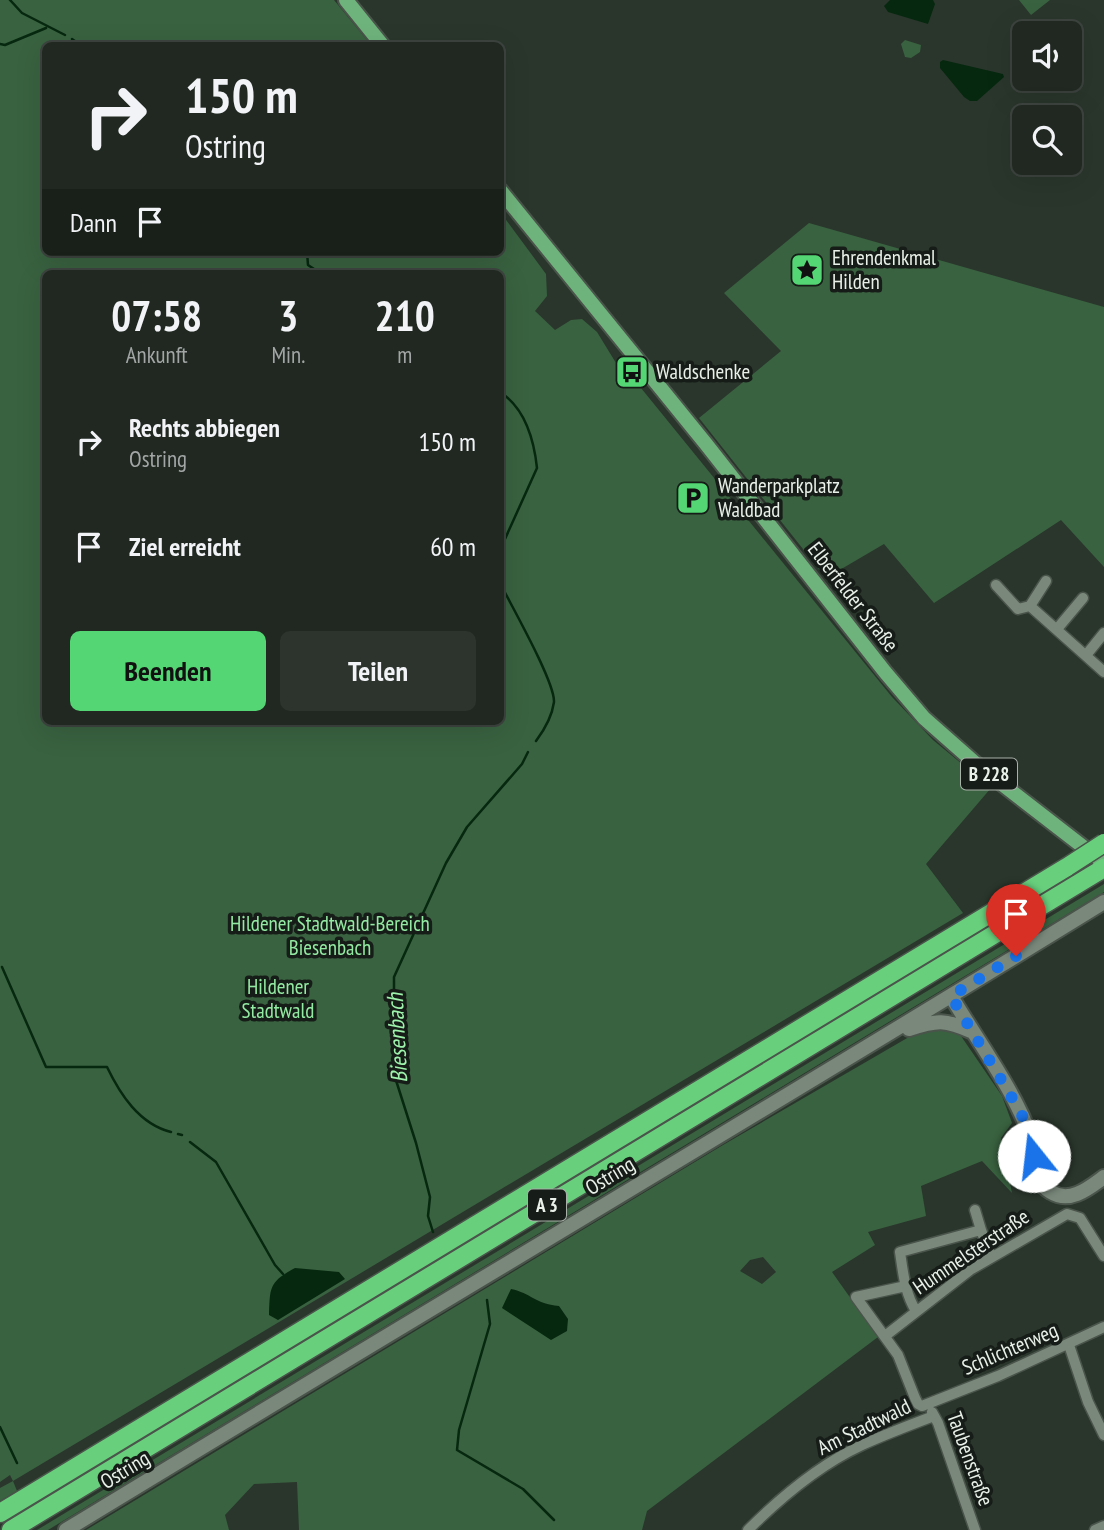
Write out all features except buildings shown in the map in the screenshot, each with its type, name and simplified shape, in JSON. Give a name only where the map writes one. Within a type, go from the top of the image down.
[{"type":"highway","name":"A 3","points":[[0,1513],[1104,843]]},
{"type":"highway","name":"A 3","points":[[11,1530],[1084,881],[1104,866]]},
{"type":"main road","points":[[346,0],[380,42]]},
{"type":"main road","name":"Elberfelder Straße","points":[[504,195],[924,718],[975,763],[1104,866]]},
{"type":"main road","name":"Ostring","points":[[66,1530],[742,1121],[888,1036],[1104,902]]},
{"type":"main road","points":[[951,996],[1021,1113],[1032,1141],[1036,1170],[1043,1185],[1054,1195],[1066,1197],[1078,1194],[1104,1177]]},
{"type":"main road","points":[[888,1036],[938,1021],[952,1022],[973,1032]]},
{"type":"street","points":[[996,585],[1018,609],[1030,606],[1046,581]]},
{"type":"street","points":[[1057,629],[1083,598]]},
{"type":"street","points":[[1030,606],[1087,654],[1090,662],[1104,672]]},
{"type":"street","points":[[1087,654],[1104,633]]},
{"type":"street","points":[[975,1210],[990,1257]]},
{"type":"street","name":"Hummelsterstraße","points":[[885,1336],[990,1257],[1067,1214],[1080,1219],[1104,1256]]},
{"type":"street","points":[[916,1311],[906,1286],[900,1251],[981,1230]]},
{"type":"street","points":[[885,1336],[856,1297],[906,1286]]},
{"type":"street","name":"Schlichterweg","points":[[930,1404],[1069,1345],[1104,1327]]},
{"type":"street","name":"Taubenstraße","points":[[885,1336],[905,1369],[918,1404],[930,1404],[975,1530]]},
{"type":"street","points":[[1069,1345],[1088,1402],[1104,1435]]},
{"type":"street","name":"Am Stadtwald","points":[[748,1530],[775,1503],[825,1466],[861,1446],[934,1416]]},
{"type":"street","points":[[1095,1530],[1104,1526]]},
{"type":"green space","name":"Hildener Stadtwald","points":[[0,0],[334,0],[369,42],[42,42],[42,256],[504,256],[504,217],[546,274],[547,296],[535,311],[555,330],[571,320],[582,319],[597,332],[616,363],[641,388],[892,697],[933,740],[991,788],[926,864],[963,913],[13,1481],[10,1475],[0,1482]]},
{"type":"green space","points":[[1019,0],[1050,0],[1031,15]]},
{"type":"green space","points":[[905,40],[921,45],[920,52],[911,58],[905,57],[901,44]]},
{"type":"green space","points":[[809,223],[1104,307],[1104,567],[1061,520],[934,603],[884,544],[826,578],[699,418],[781,351],[724,293]]},
{"type":"green space","points":[[1104,884],[1104,892],[48,1530],[37,1530]]},
{"type":"green space","points":[[942,1028],[961,1036],[1002,1096],[1012,1123],[1001,1138],[1012,1193],[982,1161],[921,1186],[926,1216],[868,1232],[875,1245],[832,1272],[878,1337],[647,1511],[642,1530],[299,1530],[297,1482],[254,1484],[225,1515],[229,1530],[86,1530],[723,1145],[921,1030]],"holes":[[[763,1257],[776,1272],[762,1284],[740,1271],[750,1260]]]},
{"type":"green space","points":[[13,1481],[17,1491],[0,1501],[0,1488]]},
{"type":"shaded area","points":[[890,0],[933,0],[935,4],[928,24],[888,12],[884,6]]},
{"type":"shaded area","points":[[943,60],[1003,74],[1004,77],[977,101],[970,101],[940,68],[940,62]]},
{"type":"shaded area","points":[[295,1268],[339,1272],[345,1279],[278,1320],[269,1315],[271,1292],[280,1277]]},
{"type":"shaded area","points":[[511,1289],[544,1303],[559,1306],[568,1319],[567,1331],[551,1340],[502,1308]]},
{"type":"waterway","name":"Biesenbach","points":[[10,0],[22,13],[65,35]]},
{"type":"waterway","points":[[0,44],[5,45],[46,28]]},
{"type":"waterway","name":"Biesenbach","points":[[72,39],[76,42]]},
{"type":"waterway","name":"Biesenbach","points":[[307,256],[308,265],[316,270]]},
{"type":"waterway","name":"Biesenbach","points":[[504,395],[516,407],[527,426],[537,468],[504,541]]},
{"type":"waterway","name":"Biesenbach","points":[[504,591],[540,661],[552,692],[552,713],[536,741]]},
{"type":"waterway","name":"Biesenbach","points":[[433,1232],[428,1216],[430,1197],[394,1074],[394,977],[446,863],[467,827],[522,764],[528,752]]},
{"type":"waterway","points":[[2,967],[46,1067],[107,1067],[132,1107],[149,1122],[171,1132]]},
{"type":"waterway","points":[[178,1134],[182,1135]]},
{"type":"waterway","points":[[190,1142],[216,1162],[275,1265],[283,1274]]},
{"type":"waterway","name":"Biesenbach","points":[[487,1300],[490,1324],[459,1430],[457,1450],[523,1489],[554,1520]]},
{"type":"waterway","points":[[0,1427],[17,1463]]},
{"type":"place","name":"Ehrendenkmal Hilden","points":[[807,270]]},
{"type":"place","name":"Waldschenke","points":[[632,372]]},
{"type":"place","name":"Wanderparkplatz Waldbad","points":[[693,498]]},
{"type":"route","points":[[1016,956],[951,996],[1021,1113],[1032,1141],[1034,1156]]},
{"type":"park label","name":"Hildener Stadtwald-Bereich Biesenbach","points":[[330,936]]}]
